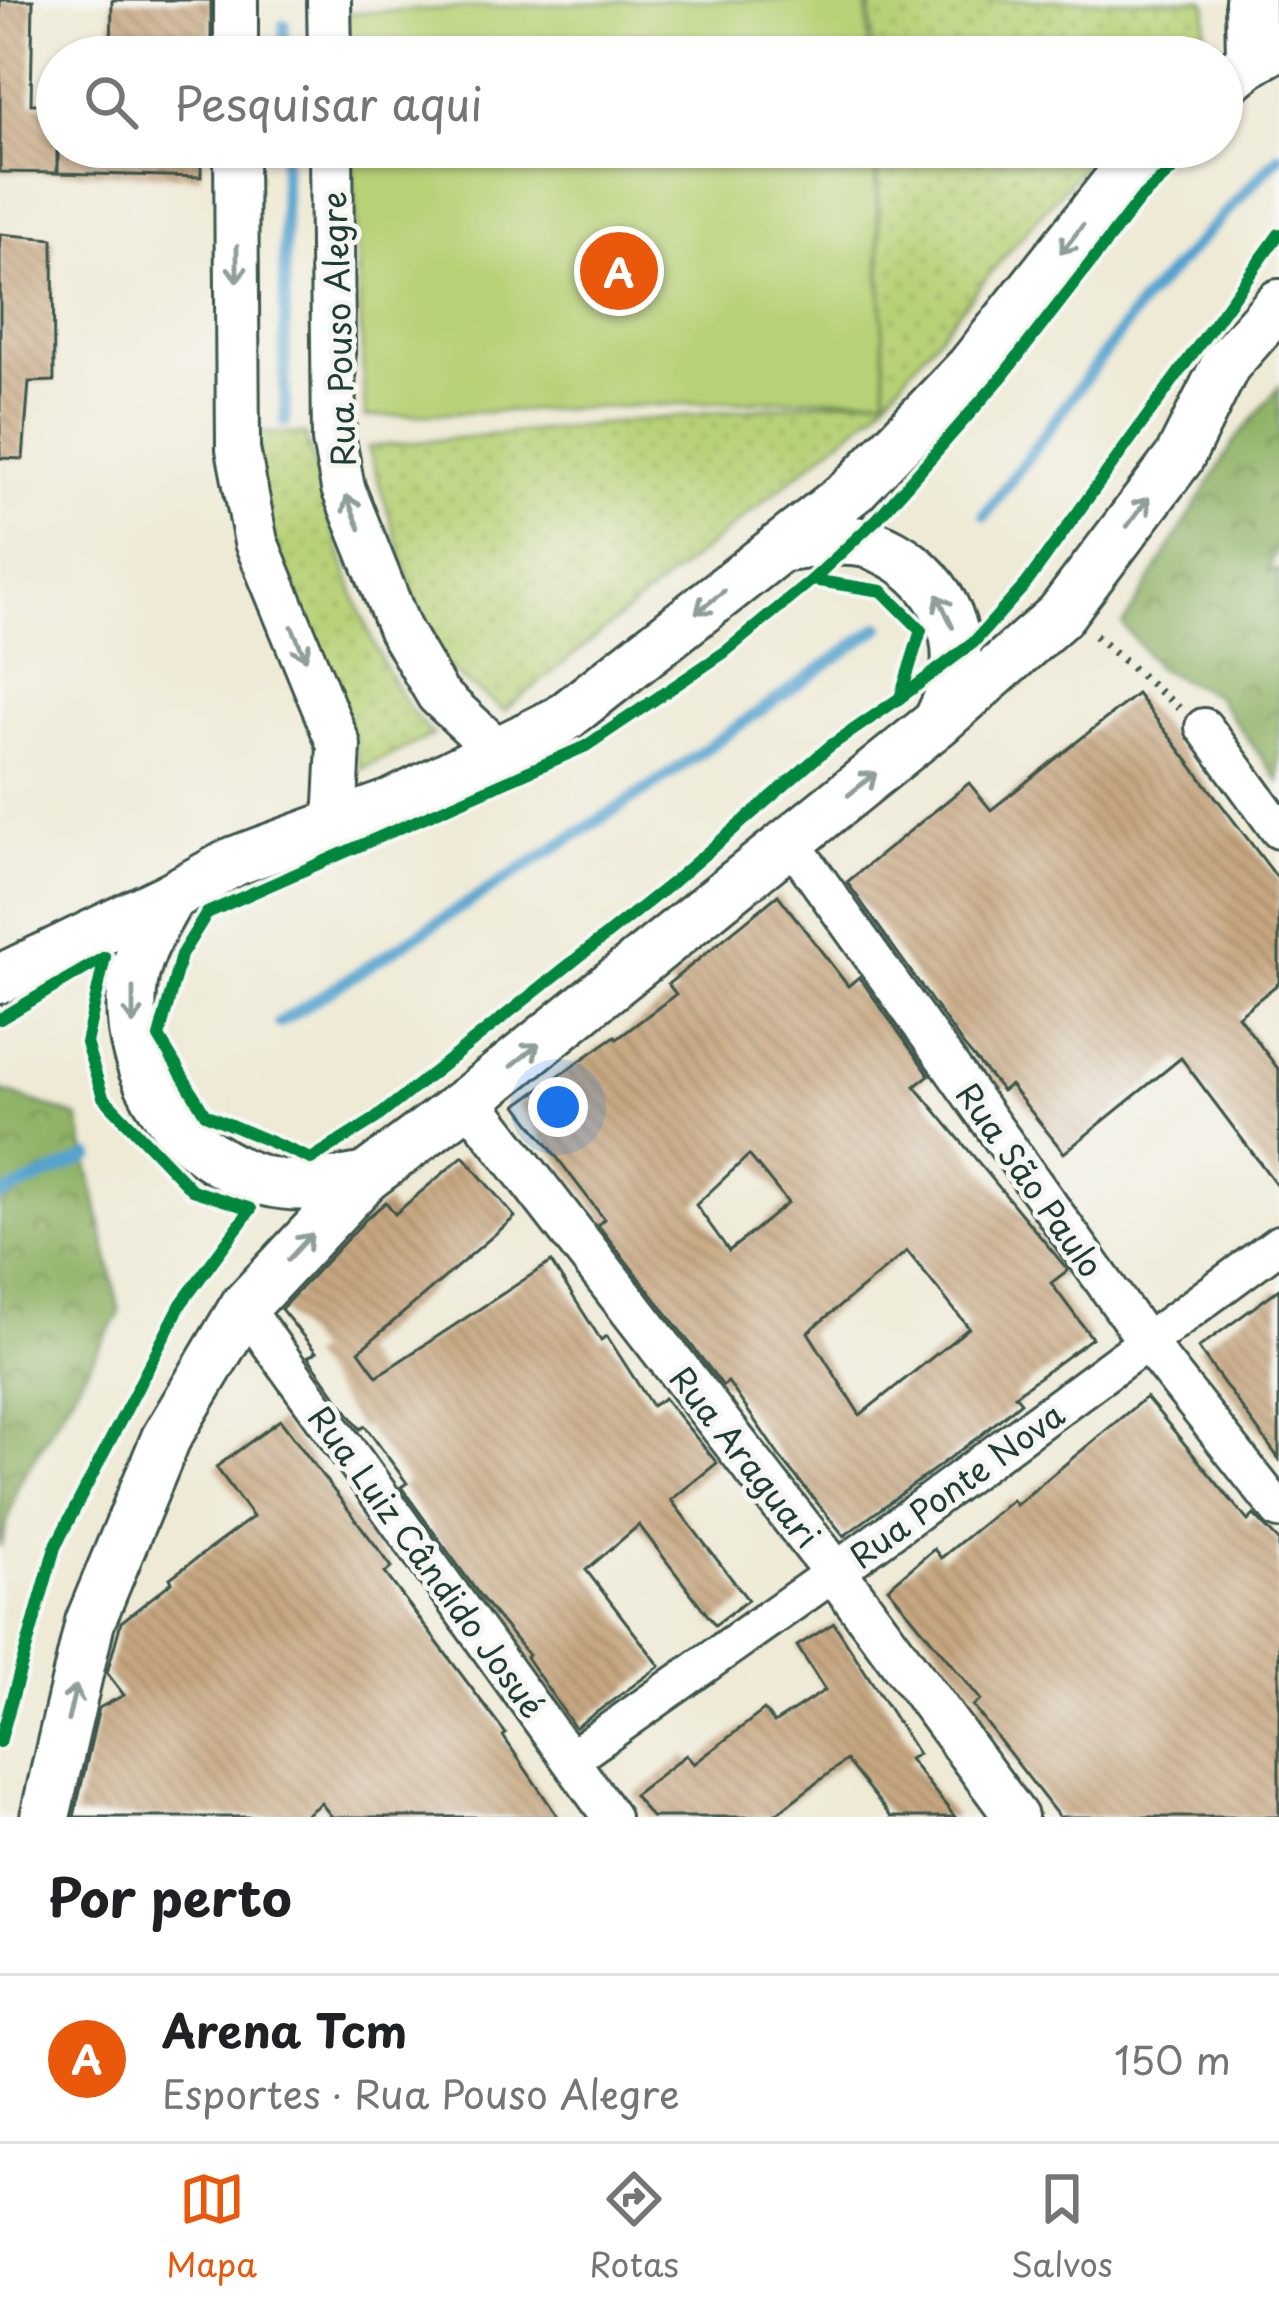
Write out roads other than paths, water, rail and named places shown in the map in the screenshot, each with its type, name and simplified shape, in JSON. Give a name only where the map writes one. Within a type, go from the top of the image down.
[{"type":"main road","points":[[1250,0],[1251,63]]},
{"type":"main road","points":[[0,979],[235,861],[394,803],[561,720],[853,490],[971,367],[1128,168]]},
{"type":"main road","points":[[46,1817],[90,1622],[166,1438],[244,1306],[366,1177],[469,1100],[938,722],[1065,609],[1179,458],[1226,364],[1279,304]]},
{"type":"main road","points":[[779,548],[870,543],[910,565],[943,598],[954,629],[956,677],[938,722]]},
{"type":"main road","points":[[170,897],[146,939],[132,988],[132,1022],[149,1087],[178,1130],[218,1162],[265,1181],[316,1187],[366,1177]]},
{"type":"street","points":[[236,0],[236,36]]},
{"type":"street","points":[[329,0],[330,36]]},
{"type":"street","points":[[236,168],[238,448],[256,542],[339,745],[335,824]]},
{"type":"street","name":"Rua Pouso Alegre","points":[[331,168],[334,440],[343,488],[400,631],[438,695],[499,751]]},
{"type":"street","points":[[1204,727],[1279,830]]},
{"type":"street","name":"Rua São Paulo","points":[[790,841],[1148,1344],[1279,1510]]},
{"type":"street","name":"Rua Araguari","points":[[469,1100],[836,1571],[1016,1817]]},
{"type":"street","name":"Rua Ponte Nova","points":[[571,1759],[836,1571],[1279,1244]]},
{"type":"street","name":"Rua Luiz Cândido Josué","points":[[244,1306],[611,1817]]},
{"type":"waterway","points":[[284,25],[284,36]]},
{"type":"waterway","points":[[985,515],[1142,302],[1279,156]]},
{"type":"waterway","points":[[284,168],[285,422]]},
{"type":"waterway","points":[[279,1023],[654,785],[880,627]]},
{"type":"waterway","points":[[0,1196],[90,1156]]},
{"type":"place","name":"Arena Tcm","points":[[619,271]]}]
